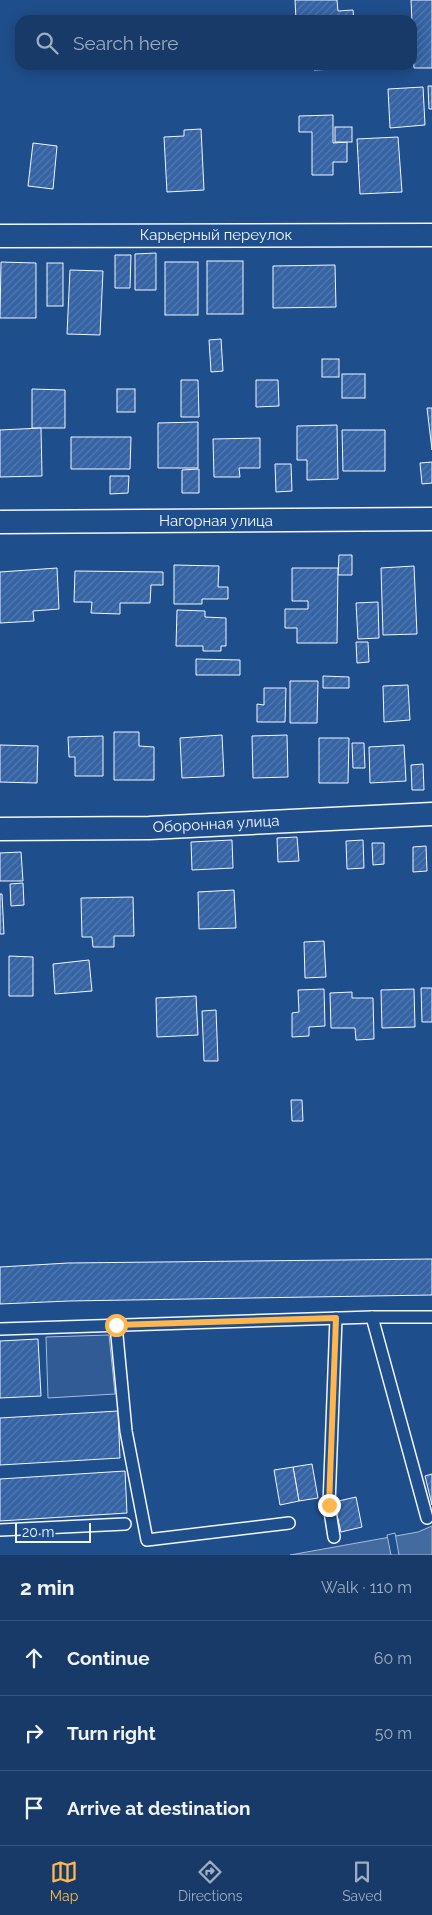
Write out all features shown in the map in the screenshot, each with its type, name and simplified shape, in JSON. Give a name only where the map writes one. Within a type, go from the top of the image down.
[{"type":"street","name":"Карьерный переулок","points":[[0,236],[432,235]]},
{"type":"street","name":"Нагорная улица","points":[[0,522],[432,519]]},
{"type":"street","name":"Оборонная улица","points":[[0,829],[149,828],[432,814]]},
{"type":"lane","points":[[0,1329],[372,1317],[432,1317]]},
{"type":"lane","points":[[372,1317],[427,1518]]},
{"type":"lane","points":[[334,1537],[329,1505],[336,1318]]},
{"type":"lane","points":[[116,1325],[126,1431],[147,1540],[289,1522]]},
{"type":"lane","points":[[0,1530],[125,1524]]},
{"type":"shaded area","points":[[109,1335],[115,1394],[48,1398],[46,1337]]},
{"type":"shaded area","points":[[432,1526],[432,1555],[290,1555],[418,1532]]},
{"type":"pier","points":[[395,1533],[399,1555],[391,1555],[387,1535]]},
{"type":"building","points":[[295,0],[337,0],[338,11],[353,10],[354,15],[296,15]]},
{"type":"building","points":[[411,0],[432,0],[432,68],[417,68],[417,15],[412,15]]},
{"type":"building","points":[[428,86],[432,86],[432,109],[429,109]]},
{"type":"building","points":[[423,87],[425,125],[390,128],[388,89]]},
{"type":"building","points":[[333,115],[333,143],[347,142],[347,162],[333,162],[333,175],[312,175],[312,132],[299,132],[299,116]]},
{"type":"building","points":[[335,127],[352,127],[352,142],[335,142]]},
{"type":"building","points":[[201,129],[204,190],[167,192],[164,137],[184,136],[184,130]]},
{"type":"building","points":[[398,137],[402,192],[360,194],[357,139]]},
{"type":"building","points":[[33,143],[57,146],[53,189],[28,186]]},
{"type":"building","points":[[156,253],[156,290],[135,290],[135,254]]},
{"type":"building","points":[[115,255],[131,255],[130,288],[115,288]]},
{"type":"building","points":[[207,261],[243,261],[243,314],[207,314]]},
{"type":"building","points":[[1,262],[36,263],[36,318],[0,318]]},
{"type":"building","points":[[165,262],[198,262],[198,315],[165,315]]},
{"type":"building","points":[[47,263],[63,263],[63,306],[47,306]]},
{"type":"building","points":[[335,265],[336,307],[273,308],[273,266]]},
{"type":"building","points":[[70,270],[103,271],[100,335],[67,334]]},
{"type":"building","points":[[221,339],[223,371],[211,372],[209,340]]},
{"type":"building","points":[[322,359],[339,359],[339,377],[322,377]]},
{"type":"building","points":[[342,374],[365,374],[365,398],[342,398]]},
{"type":"building","points":[[181,380],[198,380],[199,417],[181,417]]},
{"type":"building","points":[[256,380],[278,380],[279,406],[256,407]]},
{"type":"building","points":[[32,389],[65,390],[65,428],[32,428]]},
{"type":"building","points":[[117,389],[135,389],[135,412],[117,412]]},
{"type":"building","points":[[427,408],[432,408],[432,450]]},
{"type":"building","points":[[198,422],[198,468],[158,468],[158,423]]},
{"type":"building","points":[[337,425],[338,479],[307,480],[307,460],[297,460],[297,426]]},
{"type":"building","points":[[41,428],[42,476],[0,477],[0,430]]},
{"type":"building","points":[[342,430],[385,430],[385,471],[343,471]]},
{"type":"building","points":[[71,437],[131,437],[130,469],[71,469]]},
{"type":"building","points":[[260,438],[260,468],[239,468],[240,477],[214,477],[213,439]]},
{"type":"building","points":[[432,462],[432,483],[422,484],[420,463]]},
{"type":"building","points":[[275,464],[291,464],[292,491],[276,492]]},
{"type":"building","points":[[199,469],[199,493],[182,493],[182,470]]},
{"type":"building","points":[[110,476],[129,476],[128,493],[110,494]]},
{"type":"building","points":[[339,555],[352,555],[352,575],[338,575]]},
{"type":"building","points":[[174,565],[219,566],[218,587],[228,587],[228,599],[202,599],[202,604],[174,604]]},
{"type":"building","points":[[414,566],[417,634],[383,635],[381,568]]},
{"type":"building","points":[[57,568],[59,609],[33,611],[34,621],[0,623],[0,572]]},
{"type":"building","points":[[292,568],[338,568],[337,643],[297,643],[297,628],[285,628],[285,609],[308,609],[308,601],[292,601]]},
{"type":"building","points":[[75,571],[163,572],[163,585],[151,585],[150,603],[120,603],[120,614],[91,613],[92,602],[74,602]]},
{"type":"building","points":[[378,602],[379,638],[358,639],[356,603]]},
{"type":"building","points":[[177,610],[205,611],[205,617],[226,618],[226,646],[221,646],[221,651],[203,651],[203,646],[176,646]]},
{"type":"building","points":[[356,642],[368,642],[369,662],[357,663]]},
{"type":"building","points":[[196,659],[240,660],[240,675],[196,675]]},
{"type":"building","points":[[323,676],[349,677],[349,688],[323,688]]},
{"type":"building","points":[[290,681],[318,681],[317,723],[290,723]]},
{"type":"building","points":[[408,685],[410,720],[384,722],[383,686]]},
{"type":"building","points":[[264,688],[286,688],[285,722],[257,722],[257,704],[264,705]]},
{"type":"building","points":[[114,732],[139,732],[139,746],[154,747],[154,780],[114,780]]},
{"type":"building","points":[[222,735],[224,776],[182,778],[180,738]]},
{"type":"building","points":[[287,735],[288,777],[253,778],[252,736]]},
{"type":"building","points":[[103,736],[103,776],[75,776],[75,757],[69,757],[68,737]]},
{"type":"building","points":[[319,738],[349,738],[348,783],[319,783]]},
{"type":"building","points":[[352,743],[364,743],[365,768],[353,768]]},
{"type":"building","points":[[0,745],[38,746],[37,783],[0,782]]},
{"type":"building","points":[[404,745],[406,781],[370,783],[369,747]]},
{"type":"building","points":[[423,764],[424,790],[412,790],[411,765]]},
{"type":"building","points":[[297,837],[299,861],[278,862],[277,838]]},
{"type":"building","points":[[232,840],[233,868],[192,870],[191,842]]},
{"type":"building","points":[[363,840],[364,868],[347,869],[346,841]]},
{"type":"building","points":[[372,843],[384,843],[384,864],[373,865]]},
{"type":"building","points":[[426,846],[427,871],[413,872],[413,847]]},
{"type":"building","points":[[21,852],[23,881],[0,881],[0,853]]},
{"type":"building","points":[[23,883],[24,905],[11,906],[10,884]]},
{"type":"building","points":[[234,890],[236,928],[199,929],[198,892]]},
{"type":"building","points":[[0,894],[2,894],[4,934],[0,934]]},
{"type":"building","points":[[133,897],[134,936],[114,936],[114,947],[93,947],[92,937],[82,937],[81,898]]},
{"type":"building","points":[[324,941],[326,977],[305,978],[304,942]]},
{"type":"building","points":[[9,956],[33,957],[33,996],[9,996]]},
{"type":"building","points":[[89,960],[92,991],[55,994],[53,964]]},
{"type":"building","points":[[421,988],[432,988],[432,1022],[422,1022]]},
{"type":"building","points":[[324,989],[325,1026],[309,1027],[309,1036],[292,1037],[292,1013],[299,1012],[298,990]]},
{"type":"building","points":[[414,989],[415,1027],[382,1028],[381,990]]},
{"type":"building","points":[[352,992],[352,998],[373,998],[374,1039],[356,1040],[355,1028],[331,1028],[330,993]]},
{"type":"building","points":[[196,996],[198,1035],[157,1037],[156,998]]},
{"type":"building","points":[[216,1010],[218,1061],[204,1061],[202,1011]]},
{"type":"building","points":[[291,1100],[302,1100],[303,1121],[292,1121]]},
{"type":"building","points":[[432,1259],[432,1295],[69,1301],[0,1304],[0,1267],[68,1263]]},
{"type":"building","points":[[38,1339],[41,1396],[0,1398],[0,1341]]},
{"type":"building","points":[[118,1411],[120,1458],[0,1465],[0,1418]]},
{"type":"building","points":[[312,1464],[318,1498],[299,1501],[293,1467]]},
{"type":"building","points":[[293,1467],[299,1501],[280,1505],[274,1470]]},
{"type":"building","points":[[125,1471],[127,1513],[0,1521],[0,1479]]},
{"type":"building","points":[[432,1474],[432,1505],[425,1476]]},
{"type":"building","points":[[356,1497],[362,1527],[341,1532],[334,1502]]},
{"type":"route","points":[[116,1325],[336,1318],[329,1505]]}]
